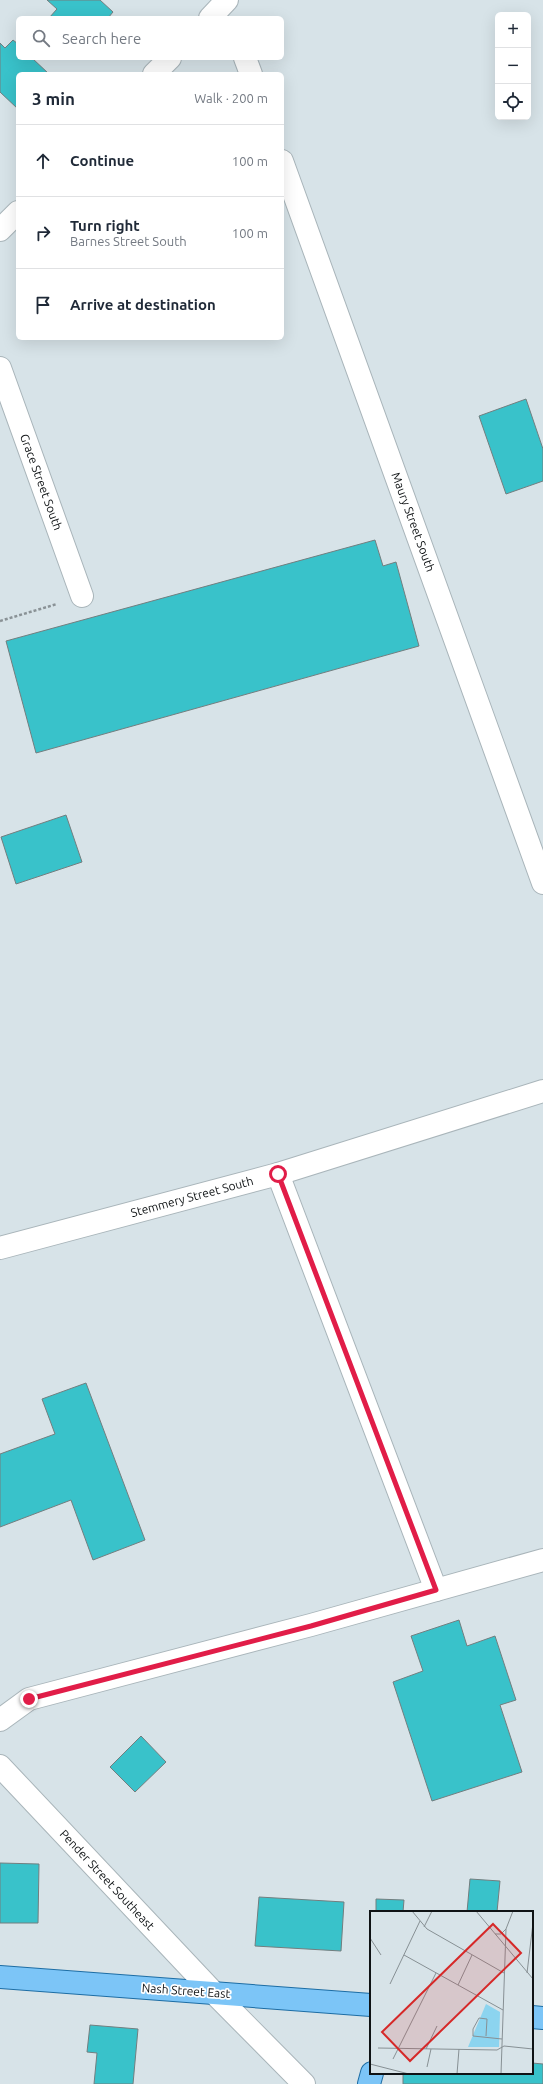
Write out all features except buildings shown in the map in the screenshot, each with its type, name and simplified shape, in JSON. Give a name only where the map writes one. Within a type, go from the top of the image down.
[{"type":"main road","name":"Nash Street East","points":[[0,1977],[370,2005]]},
{"type":"main road","points":[[533,2017],[543,2018]]},
{"type":"main road","points":[[369,2084],[372,2074]]},
{"type":"street","points":[[213,16],[227,5]]},
{"type":"street","points":[[156,72],[168,60]]},
{"type":"street","points":[[246,60],[250,72]]},
{"type":"street","name":"Maury Street South","points":[[284,167],[543,883]]},
{"type":"street","points":[[0,230],[16,214]]},
{"type":"street","name":"Grace Street South","points":[[0,368],[82,596]]},
{"type":"street","name":"Stemmery Street South","points":[[0,1248],[278,1174],[543,1091]]},
{"type":"street","points":[[278,1174],[436,1590]]},
{"type":"street","points":[[0,1720],[29,1699],[311,1626],[543,1560]]},
{"type":"street","name":"Pender Street Southeast","points":[[0,1766],[214,1993],[304,2084]]},
{"type":"path","points":[[0,621],[82,596]]},
{"type":"route","points":[[29,1699],[311,1626],[436,1590],[278,1174]]}]
